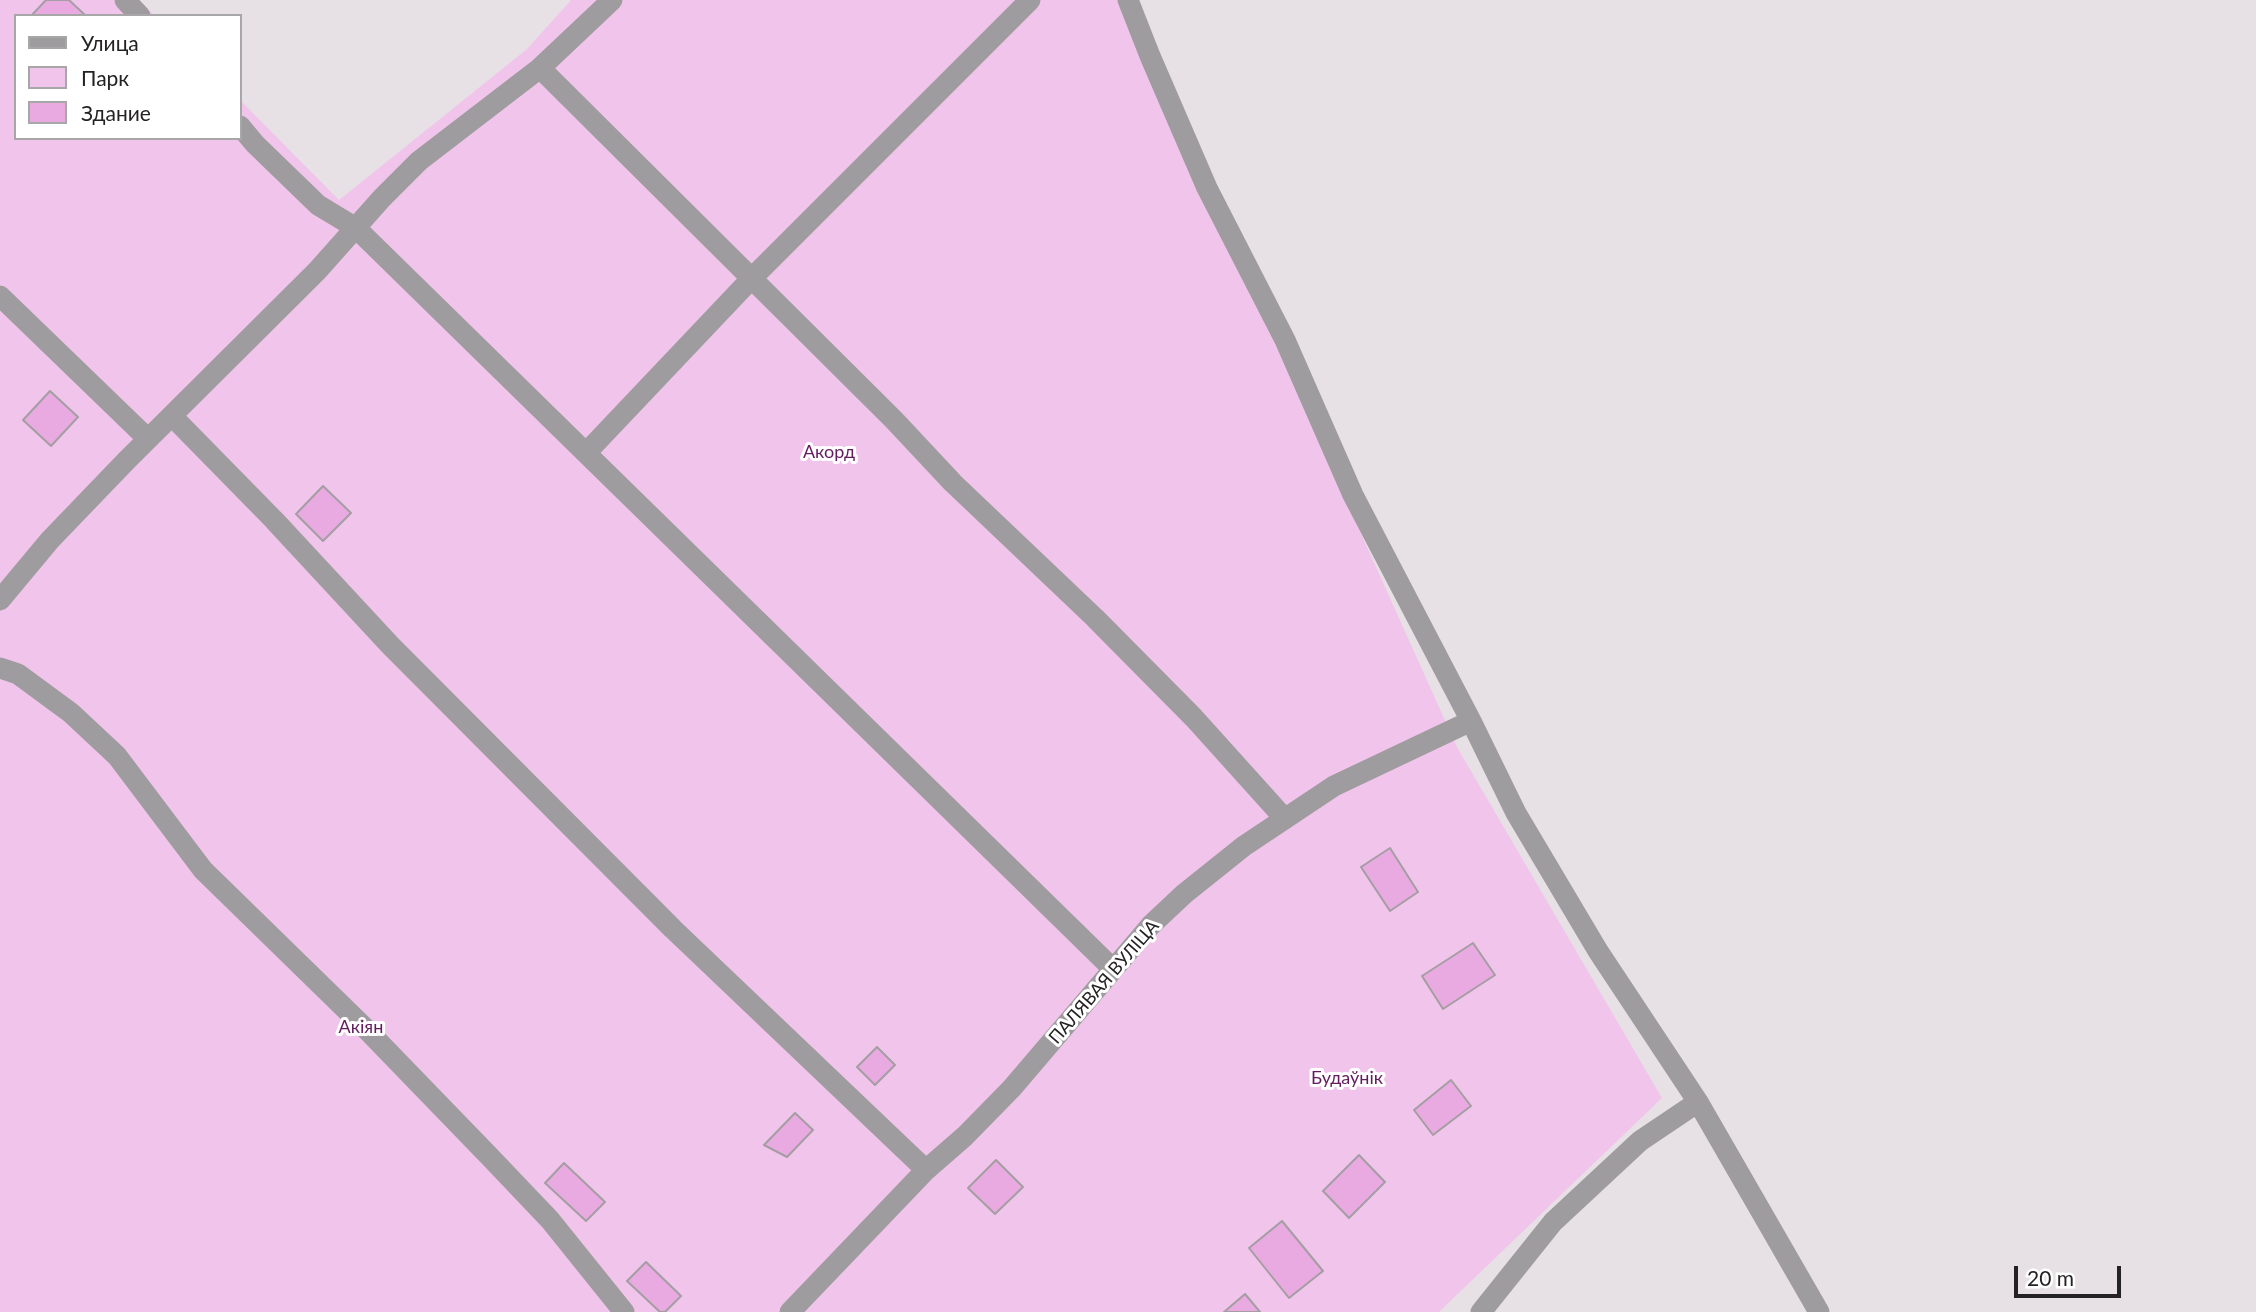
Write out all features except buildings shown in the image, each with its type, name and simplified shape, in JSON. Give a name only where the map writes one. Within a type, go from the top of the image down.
[{"type":"street","points":[[125,0],[138,14]]},
{"type":"street","points":[[0,600],[50,540],[317,271],[419,161],[540,68],[612,0]]},
{"type":"street","points":[[586,453],[751,279],[1030,0]]},
{"type":"street","points":[[1128,0],[1207,188],[1285,340],[1353,495],[1516,813],[1598,951],[1698,1102],[1819,1312]]},
{"type":"street","points":[[540,68],[953,483],[1095,618],[1194,718],[1285,819]]},
{"type":"street","points":[[242,128],[318,205],[356,228],[1113,969]]},
{"type":"street","points":[[0,296],[148,439]]},
{"type":"street","points":[[172,416],[274,520],[390,645],[673,929],[926,1170]]},
{"type":"street","points":[[0,668],[18,674],[71,713],[117,756],[203,870],[369,1032],[492,1158],[550,1220],[624,1312]]},
{"type":"street","name":"ПАЛЯВАЯ ВУЛІЦА","points":[[790,1312],[926,1170],[965,1136],[1012,1088],[1151,925],[1184,894],[1244,846],[1334,786],[1471,721]]},
{"type":"street","points":[[1481,1312],[1553,1222],[1640,1141],[1698,1102]]},
{"type":"green space","points":[[0,0],[139,0],[153,14],[14,14],[14,140],[242,140],[242,102],[339,200],[527,49],[571,0],[1121,0],[1457,747],[1662,1098],[1439,1312],[0,1312]]},
{"type":"park label","name":"Акорд","points":[[829,452]]},
{"type":"park label","name":"Акіян","points":[[361,1027]]},
{"type":"park label","name":"Будаўнік","points":[[1347,1078]]}]
